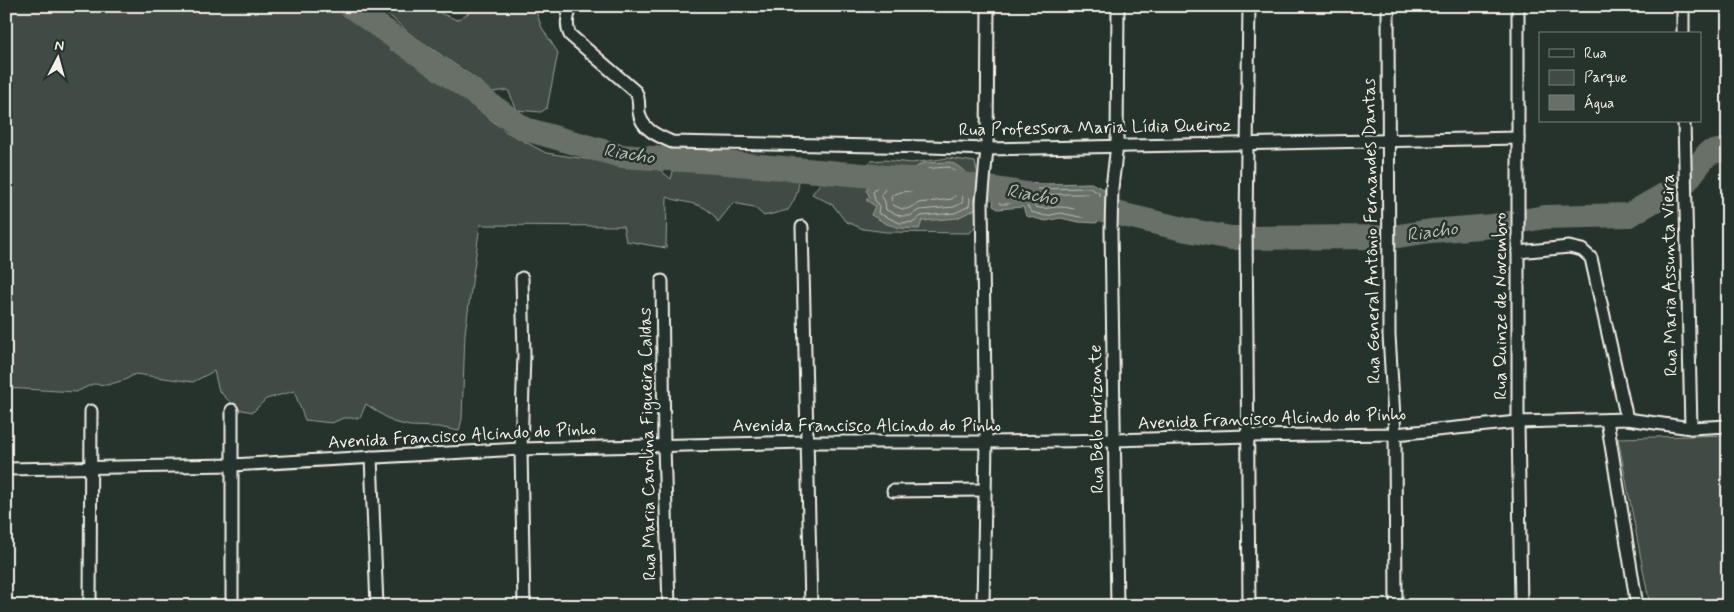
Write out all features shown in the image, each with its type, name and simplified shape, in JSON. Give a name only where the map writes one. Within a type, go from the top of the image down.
[{"type":"street","name":"Rua Professora Maria Lídia Queiroz","points":[[571,6],[567,19],[570,35],[636,92],[639,98],[638,110],[640,118],[645,126],[653,133],[672,142],[930,146],[987,149],[1518,138]]},
{"type":"street","points":[[983,606],[986,442],[982,202],[987,149],[988,6]]},
{"type":"street","points":[[1117,145],[1118,6]]},
{"type":"street","points":[[1249,6],[1246,222],[1249,606]]},
{"type":"street","name":"Rua General Antônio Fernandes Dantas","points":[[1388,6],[1389,335],[1394,434],[1396,606]]},
{"type":"street","name":"Rua Quinze de Novembro","points":[[1518,6],[1518,422],[1521,606]]},
{"type":"street","points":[[1683,6],[1683,32]]},
{"type":"street","name":"Rua Maria Assunta Vieira","points":[[1684,122],[1690,428]]},
{"type":"street","name":"Rua Belo Horizonte","points":[[1117,145],[1112,188],[1111,231],[1117,606]]},
{"type":"street","points":[[802,227],[811,606]]},
{"type":"street","points":[[1518,252],[1569,247],[1582,250],[1591,258],[1627,419]]},
{"type":"street","points":[[522,278],[524,354],[522,449],[524,606]]},
{"type":"street","name":"Rua Maria Carolina Figueira Caldas","points":[[662,280],[664,446],[669,606]]},
{"type":"street","points":[[232,410],[232,606]]},
{"type":"street","points":[[90,411],[90,606]]},
{"type":"street","name":"Avenida Francisco Alcindo do Pinho","points":[[6,469],[232,465],[522,449],[806,442],[986,442],[1394,434],[1518,422],[1627,419],[1690,428],[1728,426]]},
{"type":"street","points":[[1607,420],[1637,606]]},
{"type":"street","points":[[371,457],[377,606]]},
{"type":"street","points":[[893,492],[984,490]]},
{"type":"green space","points":[[6,6],[339,6],[381,35],[391,50],[404,54],[441,80],[505,131],[546,153],[660,170],[671,179],[678,153],[796,158],[799,180],[797,191],[788,210],[764,216],[754,207],[733,203],[718,222],[708,210],[702,207],[667,197],[666,248],[626,241],[623,226],[480,225],[465,333],[462,419],[459,431],[439,427],[410,426],[393,422],[366,404],[360,418],[343,418],[332,423],[305,420],[294,391],[266,399],[253,412],[237,409],[219,391],[214,371],[193,382],[135,374],[125,380],[107,385],[93,384],[76,392],[6,388]]},
{"type":"green space","points":[[372,6],[439,6],[440,13],[457,20],[480,6],[534,6],[542,28],[558,53],[547,108],[541,112],[517,110],[508,90],[492,92],[409,33],[390,16]]},
{"type":"green space","points":[[949,158],[975,162],[978,175],[979,221],[970,233],[886,232],[863,229],[845,221],[833,205],[812,194],[822,181],[847,182],[871,161],[884,160],[911,163]]},
{"type":"green space","points":[[1728,435],[1728,606],[1650,606],[1618,438]]},
{"type":"water","points":[[950,162],[963,170],[971,181],[976,209],[957,218],[922,221],[919,229],[900,228],[887,224],[871,215],[875,206],[866,200],[870,197],[866,190],[878,180],[899,173],[907,173],[907,168],[915,168],[923,163]]},
{"type":"water","points":[[1008,182],[1040,184],[1091,183],[1104,189],[1106,205],[1104,217],[1096,223],[1060,218],[1046,221],[1026,216],[1023,207],[998,209],[993,206],[997,187]]},
{"type":"waterway","name":"Riacho","points":[[350,6],[525,129],[621,156],[715,162],[964,184],[1027,194]]},
{"type":"waterway","name":"Riacho","points":[[1086,206],[1187,230],[1231,238],[1392,237],[1431,231],[1492,226],[1545,217],[1629,215],[1685,183],[1708,153],[1728,149]]}]
